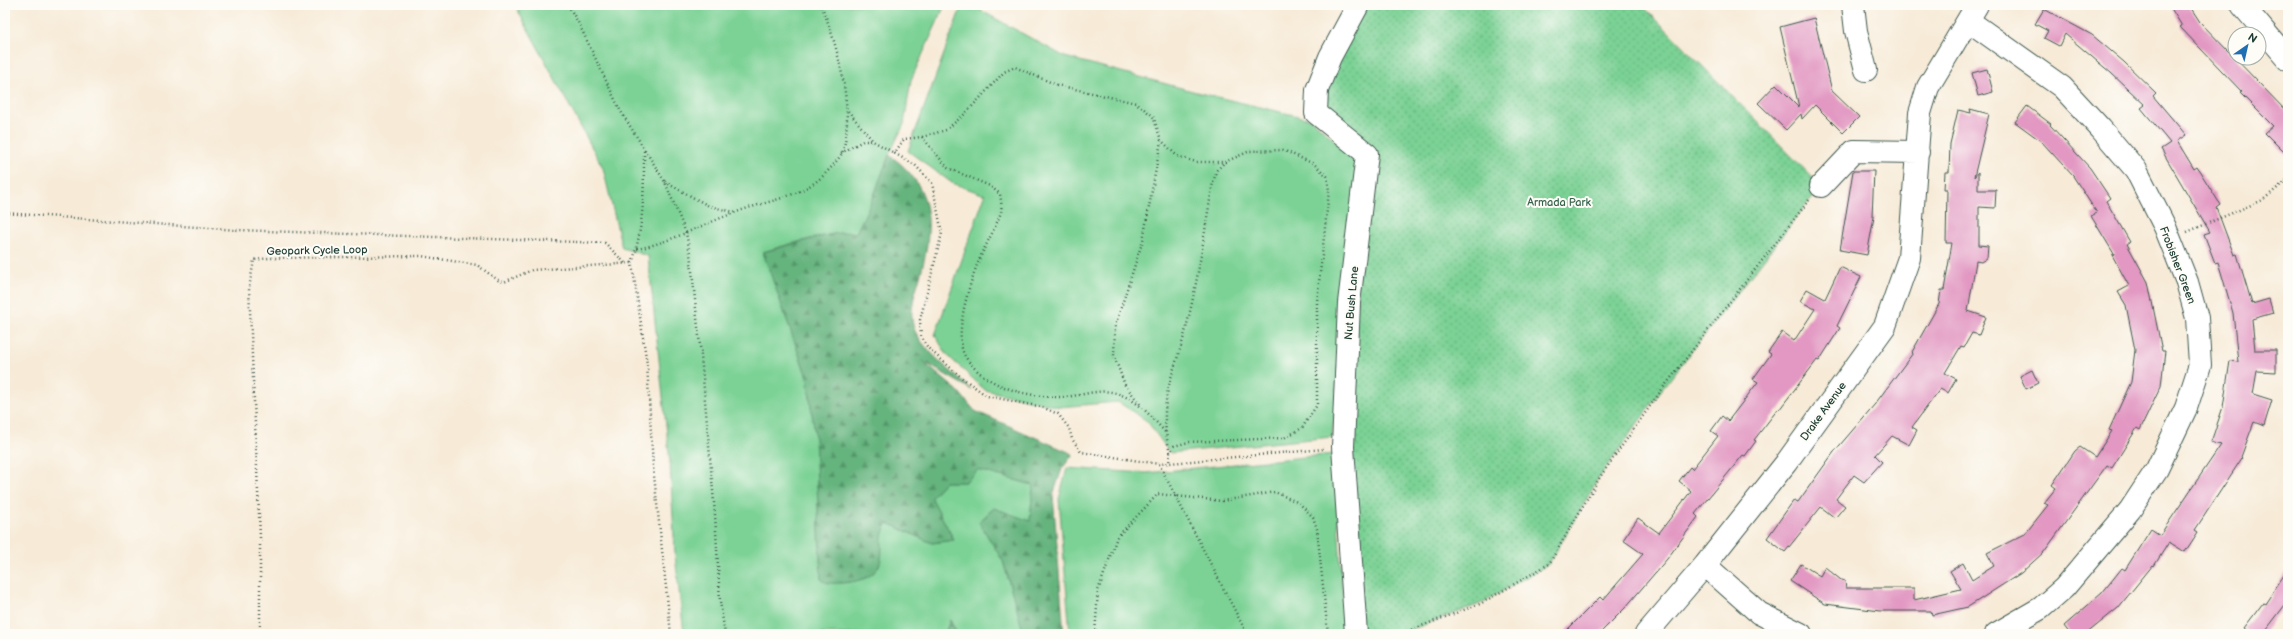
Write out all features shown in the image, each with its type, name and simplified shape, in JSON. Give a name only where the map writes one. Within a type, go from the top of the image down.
[{"type":"street","name":"Nut Bush Lane","points":[[1356,634],[1344,447],[1350,303],[1367,154],[1316,113],[1316,105],[1317,90],[1322,77],[1358,5]]},
{"type":"street","points":[[1853,5],[1856,31],[1866,70]]},
{"type":"street","points":[[2242,5],[2288,59]]},
{"type":"street","name":"Drake Avenue","points":[[1646,634],[1705,565],[1786,463],[1885,326],[1909,258],[1920,113],[1928,87],[1973,13]]},
{"type":"street","name":"Frobisher Green","points":[[1973,13],[2062,88],[2101,129],[2136,170],[2170,239],[2188,282],[2197,318],[2200,365],[2186,408],[2157,469],[2130,510],[2064,588],[2041,608],[1996,634]]},
{"type":"street","points":[[1821,186],[1854,151],[1918,152]]},
{"type":"street","points":[[1705,565],[1759,613],[1801,634]]},
{"type":"path","points":[[568,5],[579,24],[620,110],[665,182],[686,233],[690,253],[701,355],[715,514],[720,601],[725,634]]},
{"type":"path","points":[[821,5],[838,54],[848,111],[842,153]]},
{"type":"path","points":[[894,154],[904,139],[922,137],[946,130],[966,113],[1004,72],[1015,67],[1057,85],[1136,103],[1153,116],[1161,140],[1177,156],[1196,162],[1225,162]]},
{"type":"path","points":[[848,111],[873,141],[894,154],[915,164],[932,184],[942,233],[920,320],[921,337],[928,348],[987,396],[1042,407],[1058,414],[1069,428],[1072,439],[1081,452],[1159,464],[1344,447]]},
{"type":"path","points":[[922,137],[948,168],[990,186],[1000,194],[1001,211],[976,266],[964,310],[960,339],[962,350],[968,361],[982,374],[1010,391],[1061,397],[1114,392],[1142,406]]},
{"type":"path","points":[[1161,140],[1143,240],[1115,326],[1114,356],[1125,385],[1164,432]]},
{"type":"path","points":[[637,249],[686,233],[735,212],[773,202],[806,187],[825,174],[842,153],[863,141],[873,141]]},
{"type":"path","points":[[644,150],[644,203],[637,249],[632,263],[647,364],[653,466],[671,634]]},
{"type":"path","points":[[1169,463],[1170,453],[1164,432],[1164,405],[1188,320],[1213,182],[1217,170],[1225,162],[1250,151],[1283,150],[1314,164],[1327,176],[1329,191],[1317,301],[1318,405],[1302,428],[1284,438],[1189,442],[1174,446],[1170,453]]},
{"type":"path","points":[[2170,239],[2263,200],[2288,179]]},
{"type":"path","points":[[665,182],[709,206],[735,212]]},
{"type":"path","points":[[1400,634],[1480,604],[1549,564],[1600,476],[1660,392],[1821,186]]},
{"type":"path","name":"Geopark Cycle Loop","points":[[5,213],[237,230],[606,243],[626,264]]},
{"type":"path","name":"Geopark Cycle Loop","points":[[260,634],[260,537],[249,302],[249,288],[254,260],[268,258],[421,256],[477,265],[498,280],[504,282],[532,270],[632,263]]},
{"type":"path","points":[[1159,464],[1246,634]]},
{"type":"path","points":[[1096,634],[1098,591],[1118,537],[1158,494],[1222,501],[1275,492],[1299,503],[1313,517],[1317,529],[1328,634]]},
{"type":"green space","points":[[515,5],[945,5],[911,80],[904,124],[889,155],[873,198],[856,233],[849,232],[825,235],[763,252],[807,377],[815,435],[821,579],[866,578],[878,563],[880,557],[881,538],[888,523],[932,543],[954,540],[931,497],[945,482],[965,482],[978,470],[1033,485],[1030,522],[994,508],[979,522],[1003,561],[1024,634],[957,634],[950,620],[945,634],[684,634],[675,555],[670,463],[648,256],[622,248],[603,168]]},
{"type":"green space","points":[[962,5],[971,5],[1065,57],[1200,93],[1311,119],[1358,161],[1332,437],[1170,453],[1147,421],[1118,402],[1059,407],[985,390],[947,355],[935,335],[985,195],[952,183],[908,151]]},
{"type":"green space","name":"Armada Park","points":[[1358,5],[1642,5],[1821,186],[1660,392],[1600,476],[1549,564],[1480,604],[1400,634],[1356,634],[1343,467],[1367,154],[1316,113]]},
{"type":"green space","points":[[889,155],[905,168],[916,181],[923,196],[927,212],[927,245],[912,306],[912,319],[915,331],[925,347],[972,390],[922,361],[958,391],[975,411],[1073,454],[1062,469],[1053,495],[1064,634],[1024,634],[1003,561],[979,522],[994,508],[1030,521],[1033,485],[978,470],[965,482],[945,482],[931,497],[954,540],[932,543],[888,523],[882,537],[881,559],[876,571],[866,578],[854,582],[828,583],[821,579],[815,435],[807,377],[763,252],[838,233],[856,233],[873,198]]},
{"type":"green space","points":[[1334,454],[1345,634],[1070,634],[1059,499],[1067,468],[1146,473]]},
{"type":"green space","points":[[950,620],[957,634],[945,634]]},
{"type":"building","points":[[2169,5],[2189,5],[2200,22],[2227,50],[2227,66],[2243,66],[2288,113],[2288,156],[2265,133],[2273,126],[2240,93],[2242,92],[2180,27],[2182,26]]},
{"type":"building","points":[[2044,9],[2092,35],[2124,62],[2156,93],[2153,96],[2186,135],[2177,141],[2194,169],[2197,167],[2220,204],[2216,207],[2234,255],[2237,254],[2252,304],[2269,299],[2273,313],[2252,319],[2255,350],[2276,350],[2276,372],[2257,371],[2253,394],[2272,400],[2264,426],[2254,422],[2241,457],[2242,458],[2195,530],[2198,532],[2185,552],[2169,542],[2154,566],[2153,565],[2118,608],[2086,634],[2070,634],[2064,626],[2102,593],[2122,568],[2125,570],[2151,529],[2160,535],[2221,445],[2211,442],[2223,407],[2230,361],[2238,362],[2233,313],[2218,262],[2215,263],[2204,234],[2210,232],[2161,149],[2170,143],[2141,108],[2145,105],[2111,73],[2065,34],[2059,46],[2044,38],[2048,31],[2035,24]]},
{"type":"building","points":[[1814,18],[1832,91],[1859,117],[1843,133],[1815,105],[1802,119],[1801,114],[1786,130],[1758,103],[1776,84],[1799,107],[1780,27]]},
{"type":"building","points":[[1987,69],[1993,92],[1978,96],[1972,73]]},
{"type":"building","points":[[2027,106],[2051,124],[2050,125],[2090,168],[2110,198],[2106,201],[2130,242],[2127,244],[2148,282],[2162,351],[2165,351],[2161,386],[2140,430],[2137,428],[2112,468],[2107,465],[2044,552],[2021,573],[1968,607],[1932,615],[1931,611],[1880,611],[1825,604],[1790,581],[1801,564],[1820,576],[1825,567],[1841,580],[1845,581],[1846,588],[1914,588],[1914,600],[1961,589],[1950,571],[1963,563],[1972,580],[1994,566],[1987,553],[2025,534],[2048,505],[2044,503],[2056,488],[2052,485],[2075,451],[2080,447],[2095,457],[2112,431],[2109,430],[2131,382],[2135,350],[2126,305],[2118,292],[2129,286],[2112,255],[2114,254],[2091,216],[2097,213],[2073,176],[2041,141],[2015,122]]},
{"type":"building","points":[[1970,109],[1989,114],[1974,177],[1978,172],[1978,190],[1996,190],[1995,208],[1979,207],[1979,245],[1988,246],[1987,258],[1981,262],[1976,261],[1968,311],[1986,317],[1979,335],[1972,333],[1964,347],[1961,346],[1945,373],[1956,379],[1948,393],[1940,389],[1912,427],[1917,430],[1909,445],[1892,436],[1875,455],[1882,462],[1864,482],[1854,475],[1836,499],[1845,506],[1835,518],[1821,507],[1785,552],[1767,538],[1794,500],[1798,502],[1834,452],[1875,404],[1913,353],[1912,352],[1939,304],[1941,290],[1944,290],[1952,243],[1946,243],[1947,189],[1944,189],[1945,172],[1949,172],[1950,144],[1958,110],[1971,113]]},
{"type":"building","points":[[1853,171],[1874,171],[1872,217],[1874,217],[1867,255],[1840,250]]},
{"type":"building","points":[[1840,267],[1861,277],[1837,326],[1840,328],[1819,361],[1817,360],[1779,410],[1778,409],[1754,440],[1756,441],[1745,456],[1743,455],[1695,514],[1698,517],[1667,559],[1625,608],[1599,634],[1563,634],[1600,597],[1603,600],[1643,554],[1623,540],[1638,518],[1659,533],[1691,491],[1679,481],[1690,467],[1692,469],[1718,436],[1711,431],[1722,416],[1728,421],[1758,382],[1753,379],[1771,354],[1768,352],[1782,332],[1794,341],[1815,309],[1800,301],[1807,289],[1825,299]]},
{"type":"building","points":[[2032,370],[2038,383],[2026,389],[2020,376]]},
{"type":"building","points":[[2288,569],[2288,601],[2263,634],[2251,634],[2244,628],[2263,603],[2265,604]]}]
